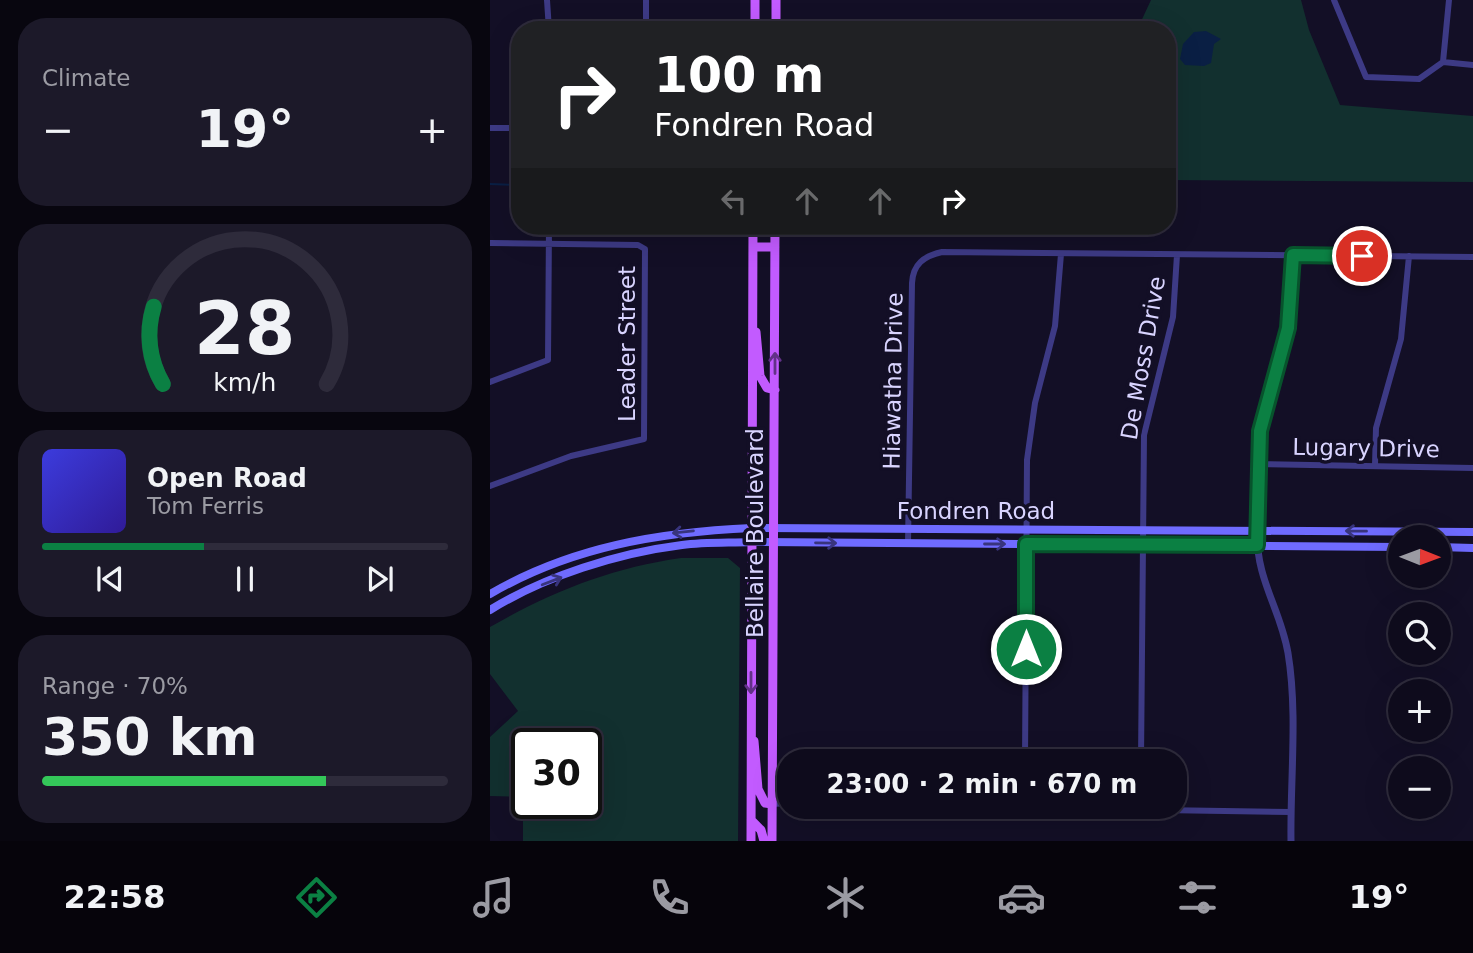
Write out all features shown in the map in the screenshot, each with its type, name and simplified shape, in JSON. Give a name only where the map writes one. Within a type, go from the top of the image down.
[{"type":"main road","points":[[755,0],[755,21]]},
{"type":"main road","points":[[776,0],[776,21]]},
{"type":"main road","name":"Bellaire Boulevard","points":[[751,841],[754,235]]},
{"type":"main road","name":"Bellaire Boulevard","points":[[772,841],[775,235]]},
{"type":"main road","points":[[753,247],[775,247]]},
{"type":"main road","points":[[753,323],[759,341],[760,376],[767,388],[775,390]]},
{"type":"main road","name":"Fondren Road","points":[[490,594],[548,566],[624,541],[685,531],[752,528],[1473,532]]},
{"type":"main road","points":[[624,541],[627,555]]},
{"type":"main road","name":"Fondren Road","points":[[490,610],[522,593],[627,555],[683,544],[774,542],[1388,547]]},
{"type":"main road","points":[[1451,547],[1473,548]]},
{"type":"main road","points":[[751,733],[757,751],[760,794],[765,803],[772,804]]},
{"type":"main road","points":[[751,820],[761,830],[764,841]]},
{"type":"street","points":[[547,0],[548,21]]},
{"type":"street","points":[[646,0],[646,21]]},
{"type":"street","points":[[1334,0],[1366,77],[1419,79],[1443,62],[1473,65]]},
{"type":"street","points":[[1443,62],[1449,0]]},
{"type":"street","points":[[490,128],[511,128]]},
{"type":"street","points":[[490,382],[548,360],[548,235]]},
{"type":"street","points":[[490,243],[548,243]]},
{"type":"street","name":"Leader Street","points":[[490,486],[572,456],[644,439],[645,249],[638,245],[548,243]]},
{"type":"street","name":"Hiawatha Drive","points":[[908,544],[912,283],[920,261],[942,252],[1061,254]]},
{"type":"street","points":[[1025,749],[1029,439],[1055,326],[1061,254],[1473,257]]},
{"type":"street","name":"De Moss Drive","points":[[1141,749],[1144,435],[1173,317],[1177,255]]},
{"type":"street","points":[[1291,841],[1289,659],[1281,629],[1262,581],[1257,530],[1263,415],[1288,328],[1293,255]]},
{"type":"street","points":[[1375,465],[1376,428],[1401,340],[1409,256]]},
{"type":"street","name":"Lugary Drive","points":[[1259,464],[1473,468]]},
{"type":"street","points":[[772,804],[777,804]]},
{"type":"street","points":[[1187,809],[1291,812]]},
{"type":"green space","points":[[1151,0],[1301,0],[1309,30],[1340,105],[1473,116],[1473,182],[1176,180],[1176,21],[1141,21]]},
{"type":"green space","points":[[681,558],[728,558],[740,568],[738,841],[523,841],[523,819],[602,819],[602,728],[511,728],[511,797],[490,796],[490,737],[518,711],[490,674],[490,627],[559,592],[630,568]]},
{"type":"water","points":[[1206,31],[1221,39],[1214,44],[1211,63],[1204,66],[1185,65],[1180,59],[1183,44],[1194,32]]},
{"type":"waterway","points":[[490,184],[511,185]]},
{"type":"route","points":[[1026,649],[1026,544],[1257,545],[1260,431],[1288,328],[1293,255],[1362,256]]}]
